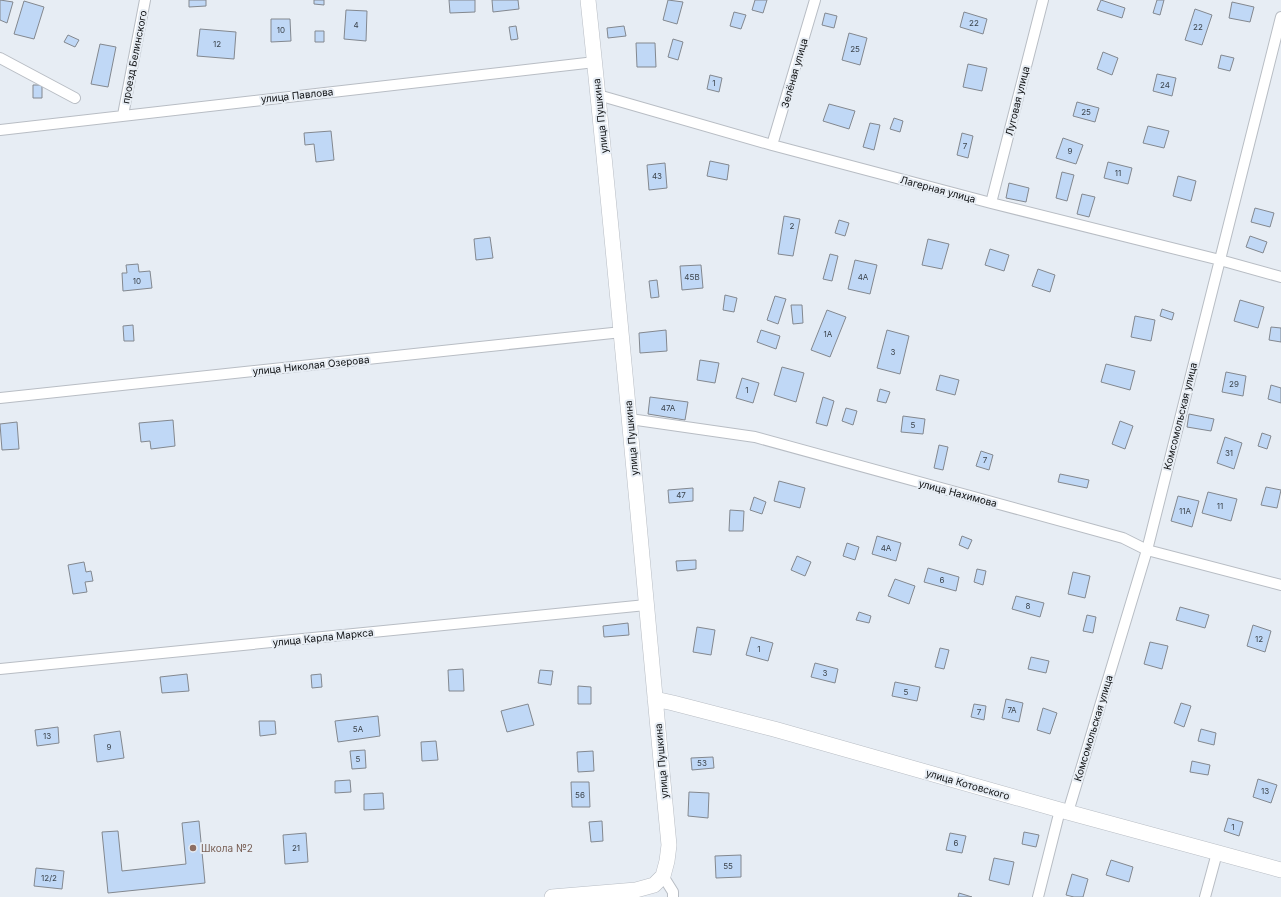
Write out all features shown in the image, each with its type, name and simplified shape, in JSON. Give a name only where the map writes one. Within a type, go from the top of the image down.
[{"type":"main road","name":"улица Пушкина","points":[[588,0],[622,332],[669,845],[663,876]]},
{"type":"main road","name":"улица Котовского","points":[[655,699],[673,702],[774,729],[1064,811],[1281,870]]},
{"type":"main road","points":[[552,897],[636,890],[654,884],[663,876]]},
{"type":"street","name":"проезд Белинского","points":[[123,115],[145,0]]},
{"type":"street","name":"Зелёная улица","points":[[772,145],[815,0]]},
{"type":"street","name":"Луговая улица","points":[[991,203],[1043,0]]},
{"type":"street","name":"Комсомольская улица","points":[[1038,897],[1147,550],[1281,17]]},
{"type":"street","points":[[0,58],[74,98]]},
{"type":"street","name":"улица Павлова","points":[[0,130],[595,62]]},
{"type":"street","name":"Лагерная улица","points":[[598,95],[772,145],[1281,277]]},
{"type":"street","name":"улица Николая Озерова","points":[[0,398],[622,332]]},
{"type":"street","name":"улица Нахимова","points":[[630,419],[755,437],[1123,538],[1147,550],[1281,585]]},
{"type":"street","name":"улица Карла Маркса","points":[[0,669],[646,605]]},
{"type":"street","points":[[1205,897],[1217,853]]},
{"type":"street","points":[[663,876],[673,892],[673,897]]},
{"type":"building","points":[[0,0],[13,2],[7,23],[0,20]]},
{"type":"building","points":[[189,0],[206,0],[206,6],[189,7]]},
{"type":"building","points":[[314,0],[324,0],[324,5],[314,4]]},
{"type":"building","points":[[449,0],[475,0],[475,12],[450,13]]},
{"type":"building","points":[[492,0],[518,0],[519,9],[493,12]]},
{"type":"building","points":[[668,0],[683,2],[677,24],[663,20]]},
{"type":"building","points":[[755,0],[767,0],[763,13],[752,10]]},
{"type":"building","points":[[1101,0],[1125,8],[1122,18],[1097,10]]},
{"type":"building","points":[[1157,0],[1164,0],[1160,15],[1153,13]]},
{"type":"building","points":[[24,1],[44,7],[34,39],[14,34]]},
{"type":"building","points":[[1232,2],[1254,7],[1250,22],[1229,18]]},
{"type":"building","points":[[1195,9],[1212,15],[1202,45],[1185,40]]},
{"type":"building","points":[[346,10],[367,11],[366,41],[344,39]]},
{"type":"building","points":[[734,12],[746,15],[741,29],[730,26]]},
{"type":"building","points":[[964,12],[987,19],[983,34],[960,27]]},
{"type":"building","points":[[825,13],[837,16],[834,28],[822,25]]},
{"type":"building","points":[[271,19],[290,19],[291,41],[271,42]]},
{"type":"building","points":[[516,26],[518,39],[511,40],[509,27]]},
{"type":"building","points":[[624,26],[626,36],[608,38],[607,28]]},
{"type":"building","points":[[200,29],[236,32],[234,59],[197,56]]},
{"type":"building","points":[[315,31],[324,31],[324,42],[315,42]]},
{"type":"building","points":[[849,33],[867,38],[860,65],[842,60]]},
{"type":"building","points":[[68,35],[79,40],[75,47],[64,42]]},
{"type":"building","points":[[673,39],[683,42],[678,60],[668,57]]},
{"type":"building","points":[[636,43],[655,43],[656,67],[637,67]]},
{"type":"building","points":[[100,44],[116,47],[108,87],[91,84]]},
{"type":"building","points":[[1103,52],[1118,58],[1112,75],[1097,69]]},
{"type":"building","points":[[1221,55],[1234,58],[1230,71],[1218,68]]},
{"type":"building","points":[[968,64],[987,68],[982,91],[963,87]]},
{"type":"building","points":[[1157,74],[1176,78],[1172,96],[1153,91]]},
{"type":"building","points":[[710,75],[722,78],[719,92],[707,89]]},
{"type":"building","points":[[33,85],[42,85],[42,98],[33,98]]},
{"type":"building","points":[[1077,102],[1099,108],[1095,122],[1073,116]]},
{"type":"building","points":[[829,104],[855,111],[849,129],[823,121]]},
{"type":"building","points":[[894,118],[903,121],[900,132],[890,129]]},
{"type":"building","points":[[870,123],[880,125],[874,150],[863,147]]},
{"type":"building","points":[[1148,126],[1169,131],[1164,148],[1143,143]]},
{"type":"building","points":[[331,131],[334,160],[316,162],[314,144],[305,145],[304,133]]},
{"type":"building","points":[[962,133],[973,136],[968,158],[957,155]]},
{"type":"building","points":[[1063,138],[1083,145],[1076,164],[1056,158]]},
{"type":"building","points":[[710,161],[729,165],[727,180],[707,176]]},
{"type":"building","points":[[1108,162],[1132,168],[1128,184],[1104,178]]},
{"type":"building","points":[[665,163],[667,188],[649,190],[647,165]]},
{"type":"building","points":[[1062,172],[1074,175],[1067,201],[1056,198]]},
{"type":"building","points":[[1178,176],[1196,181],[1191,201],[1173,196]]},
{"type":"building","points":[[1009,183],[1029,188],[1026,202],[1006,198]]},
{"type":"building","points":[[1082,194],[1095,197],[1089,217],[1077,214]]},
{"type":"building","points":[[1255,208],[1274,213],[1270,227],[1251,222]]},
{"type":"building","points":[[784,216],[800,219],[793,256],[778,254]]},
{"type":"building","points":[[839,220],[849,223],[845,236],[835,233]]},
{"type":"building","points":[[1250,236],[1267,242],[1263,253],[1246,247]]},
{"type":"building","points":[[490,237],[493,258],[476,260],[474,239]]},
{"type":"building","points":[[928,239],[949,244],[942,269],[922,265]]},
{"type":"building","points":[[990,249],[1009,255],[1004,271],[985,265]]},
{"type":"building","points":[[830,254],[838,256],[832,281],[823,279]]},
{"type":"building","points":[[855,260],[877,265],[870,294],[848,289]]},
{"type":"building","points":[[138,264],[139,272],[150,271],[152,288],[123,291],[122,273],[127,273],[126,265]]},
{"type":"building","points":[[701,265],[703,288],[682,290],[680,266]]},
{"type":"building","points":[[1038,269],[1055,275],[1050,292],[1032,286]]},
{"type":"building","points":[[657,280],[659,297],[651,298],[649,281]]},
{"type":"building","points":[[725,295],[737,298],[734,312],[723,310]]},
{"type":"building","points":[[775,296],[786,299],[778,324],[767,320]]},
{"type":"building","points":[[1240,300],[1264,307],[1258,328],[1234,321]]},
{"type":"building","points":[[791,305],[802,305],[803,323],[793,324]]},
{"type":"building","points":[[1162,309],[1174,313],[1172,320],[1160,316]]},
{"type":"building","points":[[827,310],[846,317],[830,357],[811,350]]},
{"type":"building","points":[[1135,316],[1155,320],[1151,341],[1131,337]]},
{"type":"building","points":[[133,325],[134,341],[124,341],[123,326]]},
{"type":"building","points":[[1271,327],[1281,328],[1281,342],[1269,340]]},
{"type":"building","points":[[666,330],[667,351],[640,353],[639,333]]},
{"type":"building","points":[[761,330],[780,336],[776,349],[757,342]]},
{"type":"building","points":[[887,330],[909,336],[900,374],[877,368]]},
{"type":"building","points":[[700,360],[719,363],[715,383],[697,380]]},
{"type":"building","points":[[1106,364],[1135,371],[1130,390],[1101,382]]},
{"type":"building","points":[[782,367],[804,373],[796,402],[774,395]]},
{"type":"building","points":[[1226,372],[1246,376],[1243,396],[1222,392]]},
{"type":"building","points":[[940,375],[959,380],[955,395],[936,390]]},
{"type":"building","points":[[742,378],[759,383],[753,403],[736,398]]},
{"type":"building","points":[[1271,385],[1281,388],[1281,403],[1268,399]]},
{"type":"building","points":[[880,389],[890,392],[886,403],[877,401]]},
{"type":"building","points":[[650,397],[688,402],[685,420],[648,414]]},
{"type":"building","points":[[823,397],[834,401],[827,426],[816,423]]},
{"type":"building","points":[[846,408],[857,411],[853,425],[842,421]]},
{"type":"building","points":[[1189,414],[1214,419],[1211,431],[1187,427]]},
{"type":"building","points":[[903,416],[925,419],[923,434],[901,432]]},
{"type":"building","points":[[173,420],[175,446],[151,449],[150,441],[141,442],[139,423]]},
{"type":"building","points":[[1120,421],[1133,426],[1125,449],[1112,444]]},
{"type":"building","points":[[17,422],[19,449],[2,450],[0,424]]},
{"type":"building","points":[[1262,433],[1271,436],[1267,449],[1258,446]]},
{"type":"building","points":[[1225,437],[1242,443],[1234,469],[1217,463]]},
{"type":"building","points":[[939,445],[948,447],[943,470],[934,468]]},
{"type":"building","points":[[981,451],[993,455],[989,470],[976,466]]},
{"type":"building","points":[[1060,474],[1089,480],[1087,488],[1058,482]]},
{"type":"building","points":[[779,481],[805,488],[800,508],[774,501]]},
{"type":"building","points":[[1266,487],[1281,490],[1277,508],[1261,505]]},
{"type":"building","points":[[693,488],[693,501],[669,503],[668,490]]},
{"type":"building","points":[[1208,492],[1237,499],[1231,521],[1202,513]]},
{"type":"building","points":[[1178,496],[1199,501],[1192,527],[1171,521]]},
{"type":"building","points":[[754,497],[766,502],[762,514],[750,510]]},
{"type":"building","points":[[730,510],[744,511],[743,531],[729,531]]},
{"type":"building","points":[[877,536],[901,543],[896,561],[872,554]]},
{"type":"building","points":[[962,536],[972,540],[968,549],[959,545]]},
{"type":"building","points":[[847,543],[859,547],[855,560],[843,556]]},
{"type":"building","points":[[797,556],[811,562],[805,576],[791,570]]},
{"type":"building","points":[[696,560],[696,569],[677,571],[676,561]]},
{"type":"building","points":[[84,562],[86,572],[91,571],[93,581],[85,582],[87,592],[73,594],[68,565]]},
{"type":"building","points":[[928,568],[959,577],[956,591],[924,582]]},
{"type":"building","points":[[977,569],[986,571],[983,585],[974,582]]},
{"type":"building","points":[[1073,572],[1090,576],[1085,598],[1068,594]]},
{"type":"building","points":[[895,579],[915,586],[909,604],[888,596]]},
{"type":"building","points":[[1016,596],[1044,603],[1040,617],[1012,609]]},
{"type":"building","points":[[1180,607],[1209,615],[1205,628],[1176,620]]},
{"type":"building","points":[[859,612],[871,616],[869,623],[856,620]]},
{"type":"building","points":[[1087,615],[1096,617],[1093,633],[1083,631]]},
{"type":"building","points":[[628,623],[629,635],[604,637],[603,626]]},
{"type":"building","points":[[1253,625],[1271,631],[1265,652],[1247,646]]},
{"type":"building","points":[[697,627],[715,630],[711,655],[693,652]]},
{"type":"building","points":[[751,637],[773,643],[768,661],[746,655]]},
{"type":"building","points":[[1150,642],[1168,646],[1162,669],[1144,664]]},
{"type":"building","points":[[940,648],[949,650],[944,669],[935,667]]},
{"type":"building","points":[[1031,657],[1049,661],[1046,673],[1028,669]]},
{"type":"building","points":[[815,663],[838,669],[835,683],[811,677]]},
{"type":"building","points":[[463,669],[464,691],[449,691],[448,670]]},
{"type":"building","points":[[540,670],[553,671],[551,685],[538,683]]},
{"type":"building","points":[[187,674],[189,691],[162,693],[160,677]]},
{"type":"building","points":[[321,674],[322,687],[312,688],[311,675]]},
{"type":"building","points":[[895,682],[920,687],[917,701],[892,696]]},
{"type":"building","points":[[578,686],[591,687],[591,704],[578,704]]},
{"type":"building","points":[[1006,699],[1023,703],[1019,722],[1002,718]]},
{"type":"building","points":[[1181,703],[1191,706],[1184,727],[1174,723]]},
{"type":"building","points":[[528,704],[534,725],[507,732],[501,711]]},
{"type":"building","points":[[974,704],[986,706],[984,720],[971,717]]},
{"type":"building","points":[[1043,708],[1057,713],[1050,734],[1037,730]]},
{"type":"building","points":[[378,716],[380,736],[338,742],[335,721]]},
{"type":"building","points":[[259,721],[275,721],[276,734],[260,736]]},
{"type":"building","points":[[58,727],[59,743],[37,746],[35,730]]},
{"type":"building","points":[[1201,729],[1216,733],[1214,745],[1198,741]]},
{"type":"building","points":[[120,731],[124,758],[97,762],[94,735]]},
{"type":"building","points":[[436,741],[438,760],[422,761],[421,742]]},
{"type":"building","points":[[365,750],[366,768],[352,769],[350,751]]},
{"type":"building","points":[[593,751],[594,771],[578,772],[577,752]]},
{"type":"building","points":[[713,757],[714,768],[692,770],[691,758]]},
{"type":"building","points":[[1192,761],[1210,765],[1208,775],[1190,772]]},
{"type":"building","points":[[1258,779],[1277,785],[1271,803],[1253,797]]},
{"type":"building","points":[[350,780],[351,792],[335,793],[335,781]]},
{"type":"building","points":[[571,782],[589,782],[590,807],[572,807]]},
{"type":"building","points":[[689,792],[709,793],[708,818],[688,816]]},
{"type":"building","points":[[383,793],[384,809],[364,810],[364,794]]},
{"type":"building","points":[[1228,818],[1243,822],[1239,836],[1224,831]]},
{"type":"building","name":"Школа №2","points":[[199,821],[205,883],[108,893],[102,832],[118,831],[122,871],[186,864],[182,823]]},
{"type":"building","points":[[602,821],[603,841],[591,842],[589,822]]},
{"type":"building","points":[[1024,832],[1039,835],[1036,847],[1022,844]]},
{"type":"building","points":[[306,833],[308,862],[285,864],[283,835]]},
{"type":"building","points":[[950,833],[966,836],[962,853],[946,850]]},
{"type":"building","points":[[741,855],[741,877],[716,878],[715,856]]},
{"type":"building","points":[[994,858],[1014,862],[1009,885],[989,880]]},
{"type":"building","points":[[1111,860],[1133,867],[1129,882],[1106,875]]},
{"type":"building","points":[[36,868],[64,871],[62,889],[34,886]]},
{"type":"building","points":[[1072,874],[1088,879],[1083,897],[1066,895]]},
{"type":"building","points":[[959,893],[972,897],[958,897]]},
{"type":"place","name":"Школа №2","points":[[193,848]]}]
